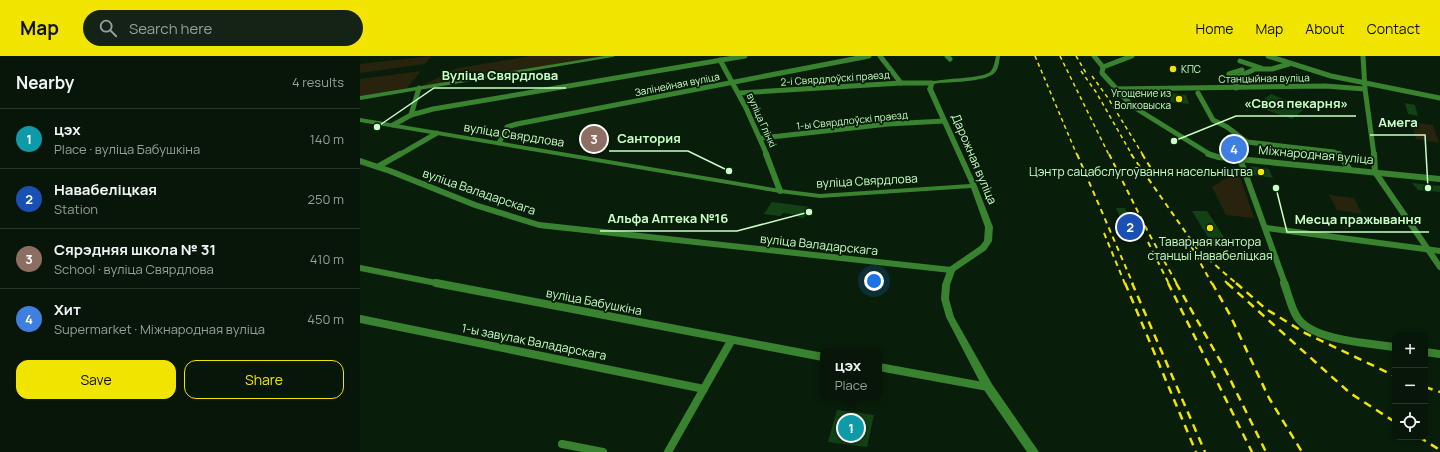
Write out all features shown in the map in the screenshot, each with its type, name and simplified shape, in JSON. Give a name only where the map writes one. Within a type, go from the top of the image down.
[{"type":"street","points":[[360,98],[613,56]]},
{"type":"street","points":[[393,125],[411,115],[433,109],[745,56]]},
{"type":"street","name":"Залінейная вуліца","points":[[499,143],[507,127],[512,125],[869,56]]},
{"type":"street","points":[[880,56],[901,83]]},
{"type":"street","points":[[932,83],[987,76],[995,71],[998,56]]},
{"type":"street","name":"Міжнародная вуліца","points":[[1094,56],[1103,67],[1102,73],[1132,106],[1208,154],[1240,159],[1440,179]]},
{"type":"street","points":[[1103,67],[1132,56]]},
{"type":"street","points":[[1268,56],[1289,64],[1365,87],[1440,98]]},
{"type":"street","points":[[1363,56],[1365,87],[1372,135],[1375,172],[1440,267]]},
{"type":"street","name":"вуліца Глінкі","points":[[720,60],[734,82],[762,138],[780,191]]},
{"type":"street","points":[[1240,61],[1263,69]]},
{"type":"street","points":[[1230,76],[1240,76],[1255,69],[1289,64]]},
{"type":"street","points":[[1230,76],[1229,73],[1242,70]]},
{"type":"street","points":[[1230,76],[1236,84],[1236,88]]},
{"type":"street","name":"2-і Свярдлоўскі праезд","points":[[739,93],[901,83],[932,83]]},
{"type":"street","name":"Дарожная вуліца","points":[[932,83],[930,90],[974,186],[989,227],[988,241],[984,248],[951,270]]},
{"type":"street","name":"Станцыйная вуліца","points":[[1115,89],[1365,87]]},
{"type":"street","points":[[411,115],[419,88]]},
{"type":"street","points":[[1198,93],[1214,120],[1227,127],[1247,142],[1334,152],[1340,154],[1350,170]]},
{"type":"street","name":"вуліца Свярдлова","points":[[360,120],[780,191],[820,196],[974,186]]},
{"type":"street","name":"1-ы Свярдлоўскі праезд","points":[[762,138],[888,124],[944,121]]},
{"type":"street","points":[[379,166],[437,133]]},
{"type":"street","points":[[1240,159],[1297,318],[1310,329],[1326,336],[1392,347]]},
{"type":"street","name":"вуліца Валадарскага","points":[[360,161],[379,166],[439,192],[513,218],[539,225],[951,270]]},
{"type":"street","points":[[1266,228],[1440,251]]},
{"type":"street","name":"вуліца Бабушкіна","points":[[360,268],[731,341],[820,356]]},
{"type":"street","points":[[951,270],[946,285],[945,299],[950,317],[988,387],[1033,452]]},
{"type":"street","name":"1-ы завулак Валадарскага","points":[[360,319],[704,389]]},
{"type":"street","points":[[668,452],[731,341]]},
{"type":"street","points":[[1428,352],[1440,354]]},
{"type":"street","points":[[882,368],[988,387]]},
{"type":"street","points":[[562,444],[603,452]]},
{"type":"shaded area","points":[[431,56],[425,64],[360,73],[360,64]]},
{"type":"shaded area","points":[[531,56],[607,56],[421,86],[458,68]]},
{"type":"shaded area","points":[[421,71],[407,88],[360,96],[360,79]]},
{"type":"shaded area","points":[[1411,122],[1433,125],[1439,143],[1416,139]]},
{"type":"shaded area","points":[[1238,171],[1254,218],[1226,215],[1212,187]]},
{"type":"shaded area","points":[[1329,195],[1354,198],[1362,214],[1337,210]]},
{"type":"building","name":"Угощение из Волковыска","points":[[1170,93],[1186,95],[1189,104],[1171,102]]},
{"type":"building","points":[[1271,94],[1307,107],[1292,119],[1255,106]]},
{"type":"building","points":[[1405,103],[1415,105],[1418,116],[1408,114]]},
{"type":"building","name":"Цэнтр сацабслугоўвання насельніцтва","points":[[1250,166],[1269,169],[1273,178],[1254,175]]},
{"type":"building","points":[[1412,183],[1440,186],[1440,192],[1418,190]]},
{"type":"building","points":[[772,202],[810,207],[804,218],[797,217],[799,215],[783,213],[780,216],[764,214]]},
{"type":"building","points":[[1116,208],[1125,208],[1133,226],[1124,226]]},
{"type":"building","name":"Таварная кантора станцыі Навабеліцкая","points":[[1192,211],[1207,211],[1229,245],[1213,245]]},
{"type":"building","points":[[837,410],[874,415],[867,447],[828,442]]},
{"type":"railway","points":[[1035,56],[1077,155]]},
{"type":"railway","points":[[1060,56],[1109,155]]},
{"type":"railway","points":[[1076,56],[1086,73]]},
{"type":"railway","points":[[1081,71],[1096,92],[1132,155]]},
{"type":"railway","points":[[1092,76],[1108,98],[1143,155]]},
{"type":"railway","points":[[1077,154],[1133,284]]},
{"type":"railway","points":[[1109,154],[1147,230],[1177,284]]},
{"type":"railway","points":[[1131,154],[1198,250],[1237,284]]},
{"type":"railway","points":[[1142,154],[1154,173]]},
{"type":"railway","points":[[1104,233],[1125,284]]},
{"type":"railway","points":[[1148,242],[1169,284]]},
{"type":"railway","points":[[1191,246],[1212,284]]},
{"type":"railway","points":[[1125,283],[1196,452]]},
{"type":"railway","points":[[1132,283],[1205,452]]},
{"type":"railway","points":[[1168,283],[1252,452]]},
{"type":"railway","points":[[1176,283],[1226,371],[1266,452]]},
{"type":"railway","points":[[1212,283],[1230,315],[1269,398],[1302,452]]},
{"type":"railway","points":[[1227,283],[1350,393],[1392,420]]},
{"type":"railway","points":[[1236,283],[1266,309],[1305,333],[1392,375]]},
{"type":"railway","points":[[1428,388],[1440,392]]},
{"type":"railway","points":[[1424,440],[1440,450]]},
{"type":"place","name":"КПС","points":[[1173,69]]},
{"type":"place","name":"Угощение из Волковыска","points":[[1179,99]]},
{"type":"place","name":"Вуліца Свярдлова","points":[[377,127]]},
{"type":"place","name":"Сярэдняя школа № 31","points":[[594,139]]},
{"type":"place","name":"«Своя пекарня»","points":[[1174,141]]},
{"type":"place","name":"Хит","points":[[1234,149]]},
{"type":"place","name":"Сантория","points":[[729,171]]},
{"type":"place","name":"Цэнтр сацабслугоўвання насельніцтва","points":[[1261,172]]},
{"type":"place","name":"Месца пражывання","points":[[1276,188]]},
{"type":"place","name":"Амега","points":[[1428,188]]},
{"type":"place","name":"Альфа Аптека №16","points":[[809,212]]},
{"type":"place","name":"Навабеліцкая","points":[[1130,227]]},
{"type":"place","name":"Таварная кантора станцыі Навабеліцкая","points":[[1210,228]]},
{"type":"place","name":"цэх","points":[[851,428]]}]
